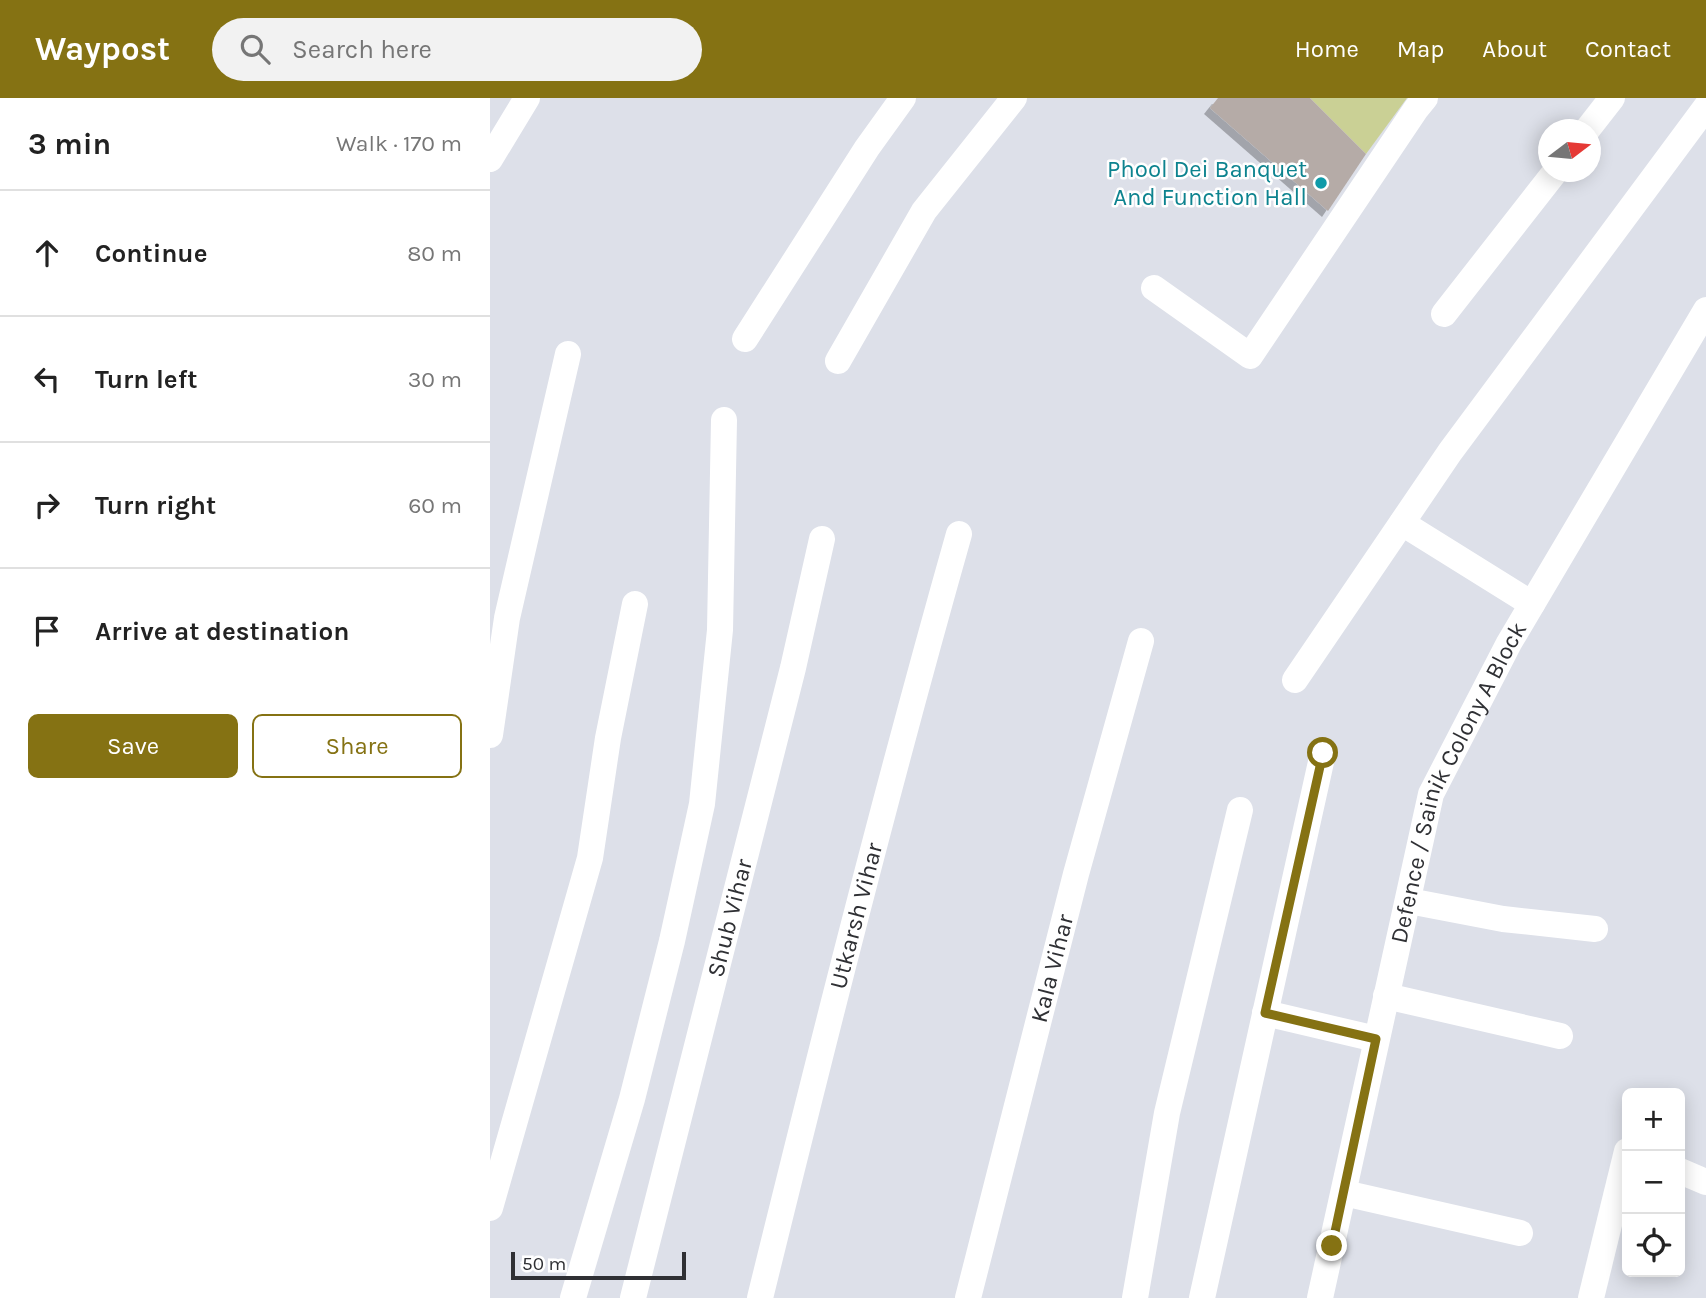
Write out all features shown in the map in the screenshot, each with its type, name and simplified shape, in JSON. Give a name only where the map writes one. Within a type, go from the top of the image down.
[{"type":"street","points":[[490,159],[527,98]]},
{"type":"street","points":[[745,339],[867,148],[903,98]]},
{"type":"street","points":[[838,361],[924,211],[1014,98]]},
{"type":"street","points":[[1154,288],[1250,356],[1425,98]]},
{"type":"street","points":[[1596,119],[1612,98]]},
{"type":"street","points":[[1295,680],[1450,452],[1706,107]]},
{"type":"street","points":[[1444,314],[1547,182]]},
{"type":"street","name":"Defence / Sainik Colony A Block","points":[[1320,1298],[1431,794],[1509,643],[1706,310]]},
{"type":"street","points":[[491,726],[506,618],[568,354]]},
{"type":"street","points":[[573,1298],[632,1099],[672,941],[702,804],[720,630],[724,420]]},
{"type":"street","points":[[1402,523],[1532,604]]},
{"type":"street","name":"Utkarsh Vihar","points":[[760,1298],[815,1071],[897,755],[959,534]]},
{"type":"street","name":"Shub Vihar","points":[[633,1298],[793,668],[822,538]]},
{"type":"street","points":[[490,1208],[590,858],[608,738],[635,604]]},
{"type":"street","name":"Kala Vihar","points":[[968,1298],[1076,874],[1141,641]]},
{"type":"street","points":[[1202,1298],[1323,753]]},
{"type":"street","points":[[1135,1298],[1167,1113],[1240,810]]},
{"type":"street","points":[[1409,901],[1503,919],[1595,929]]},
{"type":"street","points":[[1387,996],[1560,1036]]},
{"type":"street","points":[[1265,1013],[1376,1039]]},
{"type":"street","points":[[1591,1298],[1622,1166]]},
{"type":"street","points":[[1685,1173],[1706,1182]]},
{"type":"street","points":[[1344,1193],[1520,1233]]},
{"type":"green space","points":[[1310,98],[1407,98],[1366,154]]},
{"type":"building","name":"Phool Dei Banquet And Function Hall","points":[[1218,98],[1310,98],[1366,154],[1328,211],[1210,108]]},
{"type":"place","name":"Phool Dei Banquet And Function Hall","points":[[1321,183]]},
{"type":"route","points":[[1323,753],[1265,1013],[1376,1039],[1332,1246]]}]
